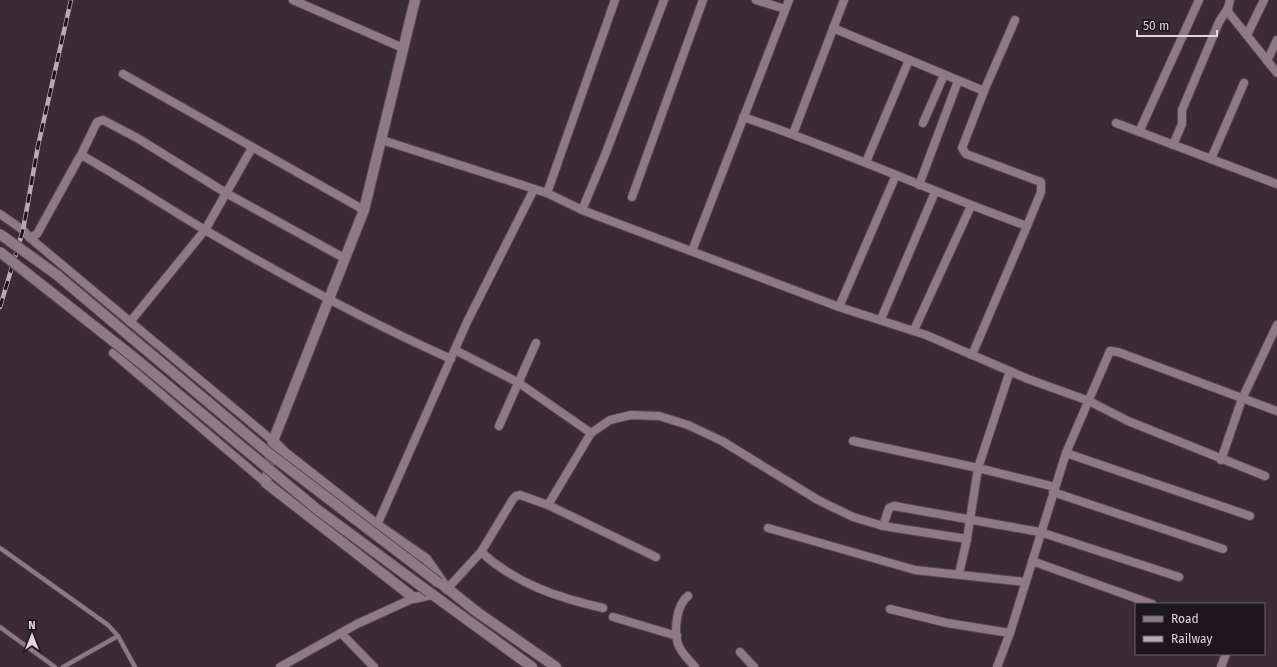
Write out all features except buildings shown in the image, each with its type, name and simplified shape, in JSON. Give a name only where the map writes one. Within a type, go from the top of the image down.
[{"type":"main road","points":[[415,0],[364,210],[327,299],[273,441],[266,483],[414,598],[431,593]]},
{"type":"main road","points":[[0,234],[63,280],[271,455],[477,612],[556,667]]},
{"type":"main road","points":[[0,252],[141,362],[318,510],[532,667]]},
{"type":"main road","points":[[273,441],[377,525],[426,559],[443,586]]},
{"type":"street","points":[[293,0],[403,48]]},
{"type":"street","points":[[547,193],[615,0]]},
{"type":"street","points":[[582,210],[606,155],[664,0]]},
{"type":"street","points":[[632,197],[703,0]]},
{"type":"street","points":[[758,0],[785,9]]},
{"type":"street","points":[[692,251],[789,0]]},
{"type":"street","points":[[793,134],[844,0]]},
{"type":"street","points":[[1139,132],[1199,0]]},
{"type":"street","points":[[1247,35],[1264,0]]},
{"type":"street","points":[[1173,144],[1182,124],[1182,110],[1219,22],[1229,4]]},
{"type":"street","points":[[1229,4],[1232,18],[1277,73]]},
{"type":"street","points":[[972,354],[1041,192],[1041,182],[966,154],[962,148],[984,91],[1015,20]]},
{"type":"street","points":[[833,28],[984,91]]},
{"type":"street","points":[[1267,61],[1277,40]]},
{"type":"street","points":[[866,162],[909,60]]},
{"type":"street","points":[[123,74],[364,210]]},
{"type":"street","points":[[923,123],[944,75]]},
{"type":"street","points":[[919,185],[958,81]]},
{"type":"street","points":[[1211,159],[1244,83]]},
{"type":"street","points":[[743,117],[793,134],[866,162],[935,192],[1027,226]]},
{"type":"street","points":[[30,238],[40,230],[80,157],[97,122],[103,120],[139,139],[226,193],[344,258]]},
{"type":"street","points":[[1116,123],[1277,184]]},
{"type":"street","points":[[382,140],[547,193],[582,210],[839,307],[914,330],[1010,371],[1089,401],[1128,421],[1221,460],[1265,476]]},
{"type":"street","points":[[130,322],[204,230],[252,148]]},
{"type":"street","points":[[80,157],[97,164],[204,230],[327,299],[451,360]]},
{"type":"street","points":[[839,307],[896,175]]},
{"type":"street","points":[[377,525],[408,451],[451,360],[467,322],[534,189]]},
{"type":"street","points":[[881,319],[935,192]]},
{"type":"street","points":[[914,330],[971,206]]},
{"type":"street","points":[[0,214],[23,230],[30,238],[273,441]]},
{"type":"street","points":[[1221,460],[1242,399],[1277,325]]},
{"type":"street","points":[[499,426],[536,343]]},
{"type":"street","points":[[455,350],[519,383],[591,433]]},
{"type":"street","points":[[997,667],[1010,633],[1040,532],[1066,453],[1089,401],[1107,354],[1110,351],[1114,350],[1277,411]]},
{"type":"street","points":[[113,353],[266,483]]},
{"type":"street","points":[[959,574],[967,539],[978,468],[1010,371]]},
{"type":"street","points":[[548,505],[591,433],[610,420],[631,415],[659,416],[688,425],[722,441],[818,500],[853,517],[883,526],[967,539]]},
{"type":"street","points":[[853,441],[978,468],[1054,489],[1223,549]]},
{"type":"street","points":[[1066,453],[1250,516]]},
{"type":"street","points":[[443,586],[481,552],[516,496],[525,496],[548,505],[656,557]]},
{"type":"street","points":[[883,526],[888,511],[892,506],[1040,532],[1179,577]]},
{"type":"street","points":[[768,528],[908,568],[1025,582]]},
{"type":"street","points":[[481,552],[495,564],[539,589],[567,600],[604,608]]},
{"type":"street","points":[[1032,561],[1149,603]]},
{"type":"street","points":[[688,596],[682,602],[679,610],[677,636],[678,645],[692,666]]},
{"type":"street","points":[[280,667],[341,633],[390,608],[414,598]]},
{"type":"street","points":[[890,609],[947,623],[1010,633]]},
{"type":"street","points":[[613,617],[677,636]]},
{"type":"street","points":[[341,633],[374,667]]},
{"type":"street","points":[[740,652],[754,667]]},
{"type":"street","points":[[1221,667],[1226,655]]},
{"type":"lane","points":[[0,548],[86,607],[108,625],[118,636],[135,667]]},
{"type":"lane","points":[[0,627],[55,667]]},
{"type":"lane","points":[[63,667],[118,636]]},
{"type":"railway","points":[[0,307],[23,230],[38,146],[71,0]]}]
